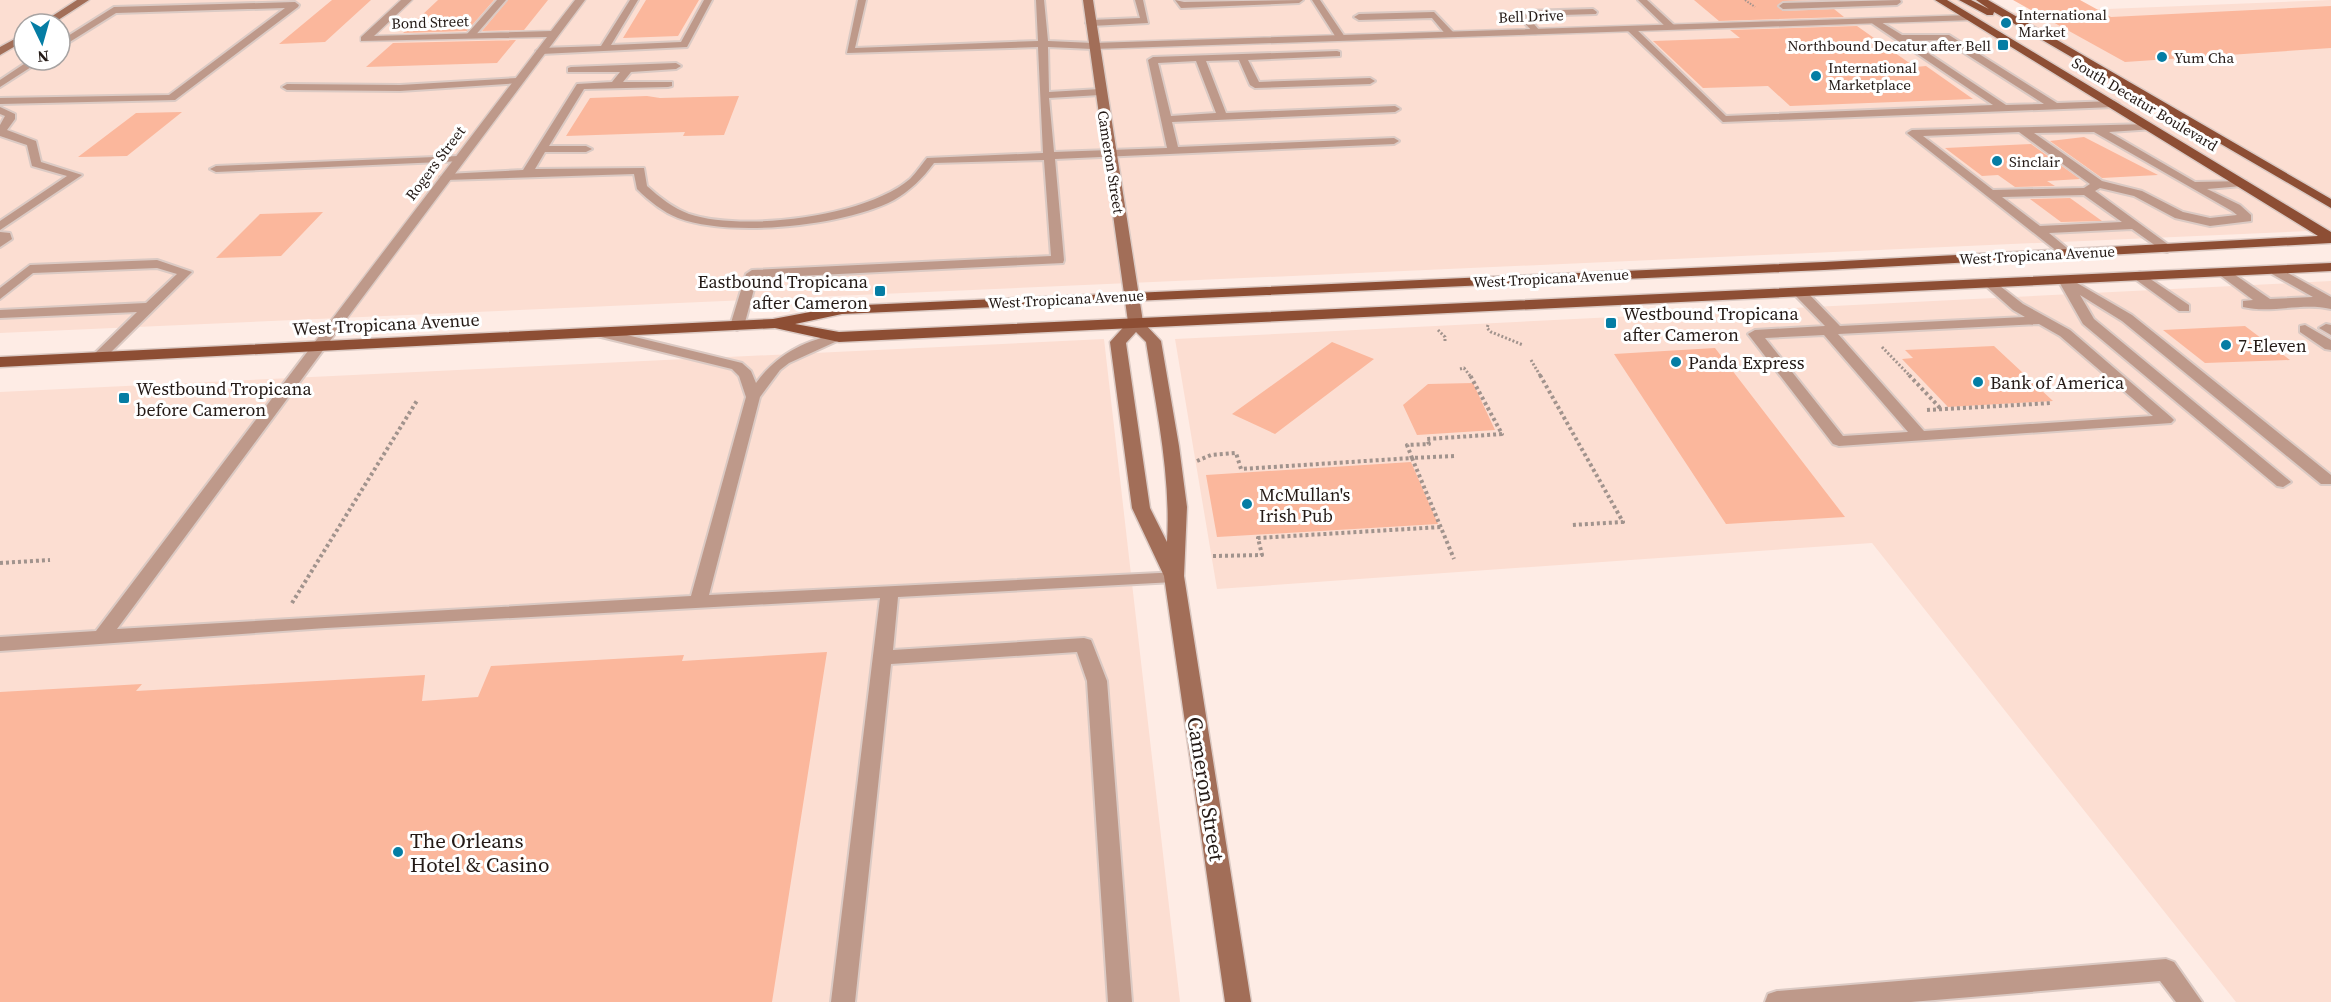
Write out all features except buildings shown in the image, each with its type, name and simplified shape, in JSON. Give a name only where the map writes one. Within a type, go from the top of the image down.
[{"type":"main road","name":"South Decatur Boulevard","points":[[1940,0],[2114,104],[2331,239]]},
{"type":"main road","points":[[1964,0],[1989,13],[2012,18]]},
{"type":"main road","name":"South Decatur Boulevard","points":[[1981,0],[2331,204]]},
{"type":"main road","points":[[1970,18],[2003,25],[2067,58],[2099,69]]},
{"type":"main road","name":"West Tropicana Avenue","points":[[4,362],[773,324],[842,310],[2067,254],[2331,239]]},
{"type":"main road","points":[[1799,292],[1807,281],[1818,279],[1976,270],[2022,256]]},
{"type":"main road","name":"West Tropicana Avenue","points":[[773,324],[839,337],[2331,267]]},
{"type":"street","points":[[64,12],[84,0]]},
{"type":"street","name":"Bond Street","points":[[407,0],[365,39],[555,34]]},
{"type":"street","name":"Rogers Street","points":[[319,346],[580,0]]},
{"type":"street","name":"Cameron Street","points":[[1088,0],[1136,323],[1153,341],[1170,446],[1178,507],[1174,576],[1238,1002]]},
{"type":"street","name":"Bell Drive","points":[[1094,46],[1970,18]]},
{"type":"street","name":"Cameron Street","points":[[1136,323],[1118,342],[1141,508],[1174,576]]},
{"type":"lane","points":[[470,36],[502,0]]},
{"type":"lane","points":[[604,49],[634,0]]},
{"type":"lane","points":[[541,51],[684,45],[708,0]]},
{"type":"lane","points":[[862,0],[850,51],[1043,45],[1094,46]]},
{"type":"lane","points":[[737,326],[752,274],[1058,260],[1048,156],[1040,0]]},
{"type":"lane","points":[[1140,0],[1148,32]]},
{"type":"lane","points":[[1179,0],[1181,5],[1299,0]]},
{"type":"lane","points":[[1316,0],[1340,37]]},
{"type":"lane","points":[[1642,0],[1671,27]]},
{"type":"lane","points":[[1779,3],[1897,2],[1894,0]]},
{"type":"lane","points":[[1779,3],[1808,24]]},
{"type":"lane","points":[[0,101],[171,98],[295,5],[114,10],[72,37]]},
{"type":"lane","points":[[1535,31],[1520,14],[1593,12]]},
{"type":"lane","points":[[1359,17],[1434,15],[1450,34]]},
{"type":"lane","points":[[1091,23],[1145,21]]},
{"type":"lane","points":[[1876,22],[2004,108]]},
{"type":"lane","points":[[1631,29],[1723,119],[2114,104]]},
{"type":"lane","points":[[1900,38],[1946,37],[2055,106]]},
{"type":"lane","points":[[1173,149],[1154,60],[1337,54]]},
{"type":"lane","points":[[1242,57],[1255,85],[1371,81]]},
{"type":"lane","points":[[1200,58],[1222,116]]},
{"type":"lane","points":[[571,70],[676,66]]},
{"type":"lane","points":[[615,85],[628,69]]},
{"type":"lane","points":[[0,84],[18,72]]},
{"type":"lane","points":[[287,87],[400,88],[517,81]]},
{"type":"lane","points":[[527,173],[581,86],[668,84]]},
{"type":"lane","points":[[1044,95],[1100,92]]},
{"type":"lane","points":[[1166,119],[1395,109]]},
{"type":"lane","points":[[0,110],[10,114],[1,132],[32,142],[36,164],[76,175],[0,226]]},
{"type":"lane","points":[[2067,254],[1912,133],[2150,127]]},
{"type":"lane","points":[[2021,129],[2098,184],[2138,193],[2179,215],[2210,222],[2235,222],[2247,218],[2236,208],[2193,186],[2096,129]]},
{"type":"lane","points":[[446,177],[640,170],[641,187],[655,200],[689,218],[750,225],[804,223],[858,210],[903,189],[927,168],[931,160],[1394,141]]},
{"type":"lane","points":[[542,150],[586,149]]},
{"type":"lane","points":[[216,169],[459,159]]},
{"type":"lane","points":[[2193,186],[2242,183]]},
{"type":"lane","points":[[1990,194],[2087,191],[2098,184]]},
{"type":"lane","points":[[2087,191],[2167,248]]},
{"type":"lane","points":[[2036,230],[2134,225]]},
{"type":"lane","points":[[0,236],[6,236],[6,239],[0,243]]},
{"type":"lane","points":[[0,295],[30,269],[157,264],[186,272],[98,357]]},
{"type":"lane","points":[[2277,270],[2329,302]]},
{"type":"lane","points":[[2223,273],[2284,307]]},
{"type":"lane","points":[[2140,276],[2184,308]]},
{"type":"lane","points":[[2065,280],[2127,318],[2327,480]]},
{"type":"lane","points":[[2065,280],[2088,321],[2283,482]]},
{"type":"lane","points":[[1991,283],[2018,307],[2042,320],[2065,333],[2166,420],[1839,441],[1755,334],[2042,320]]},
{"type":"lane","points":[[1799,292],[1920,436]]},
{"type":"lane","points":[[2248,304],[2284,307],[2329,302]]},
{"type":"lane","points":[[0,314],[150,307]]},
{"type":"lane","points":[[2305,329],[2330,346]]},
{"type":"lane","points":[[602,333],[737,366],[746,374],[753,397]]},
{"type":"lane","points":[[698,603],[753,397],[775,367],[784,360],[802,350],[839,337]]},
{"type":"lane","points":[[100,637],[319,346]]},
{"type":"lane","points":[[2308,347],[2330,346]]},
{"type":"lane","points":[[0,644],[326,622],[1174,576]]},
{"type":"lane","points":[[843,1002],[890,592]]},
{"type":"lane","points":[[882,658],[1084,645],[1097,681],[1120,1002]]},
{"type":"lane","points":[[1777,1002],[2166,970],[2190,1002]]},
{"type":"path","points":[[1489,321],[1487,328],[1491,332],[1523,345]]},
{"type":"path","points":[[1865,329],[1941,409]]},
{"type":"path","points":[[1531,360],[1623,522],[1572,525]]},
{"type":"path","points":[[1454,559],[1407,445],[1429,444],[1427,439],[1502,434],[1474,380],[1464,368],[1460,369]]},
{"type":"path","points":[[1467,380],[1474,380]]},
{"type":"path","points":[[290,606],[418,399]]},
{"type":"path","points":[[1899,411],[2052,403]]},
{"type":"path","points":[[1194,463],[1211,455],[1236,453],[1241,469],[1454,456]]},
{"type":"path","points":[[1213,556],[1262,555],[1258,538],[1441,527]]},
{"type":"path","points":[[1,564],[50,560]]},
{"type":"shaded area","points":[[0,0],[1957,0],[1980,14],[2331,0],[2331,230],[0,333]]},
{"type":"shaded area","points":[[2331,281],[2331,1002],[2236,1002],[1872,543],[1217,589],[1175,339]]},
{"type":"shaded area","points":[[1104,339],[1180,1002],[0,1002],[0,392]]},
{"type":"place","name":"International Market","points":[[2006,23]]},
{"type":"place","name":"Northbound Decatur after Bell","points":[[2003,45]]},
{"type":"place","name":"Yum Cha","points":[[2162,57]]},
{"type":"place","name":"International Marketplace","points":[[1816,76]]},
{"type":"place","name":"Sinclair","points":[[1997,161]]},
{"type":"place","name":"Eastbound Tropicana after Cameron","points":[[880,291]]},
{"type":"place","name":"Westbound Tropicana after Cameron","points":[[1611,323]]},
{"type":"place","name":"7-Eleven","points":[[2226,345]]},
{"type":"place","name":"Panda Express","points":[[1676,362]]},
{"type":"place","name":"Bank of America","points":[[1978,382]]},
{"type":"place","name":"Westbound Tropicana before Cameron","points":[[124,398]]},
{"type":"place","name":"McMullan's Irish Pub","points":[[1247,504]]},
{"type":"place","name":"The Orleans Hotel & Casino","points":[[398,852]]}]
